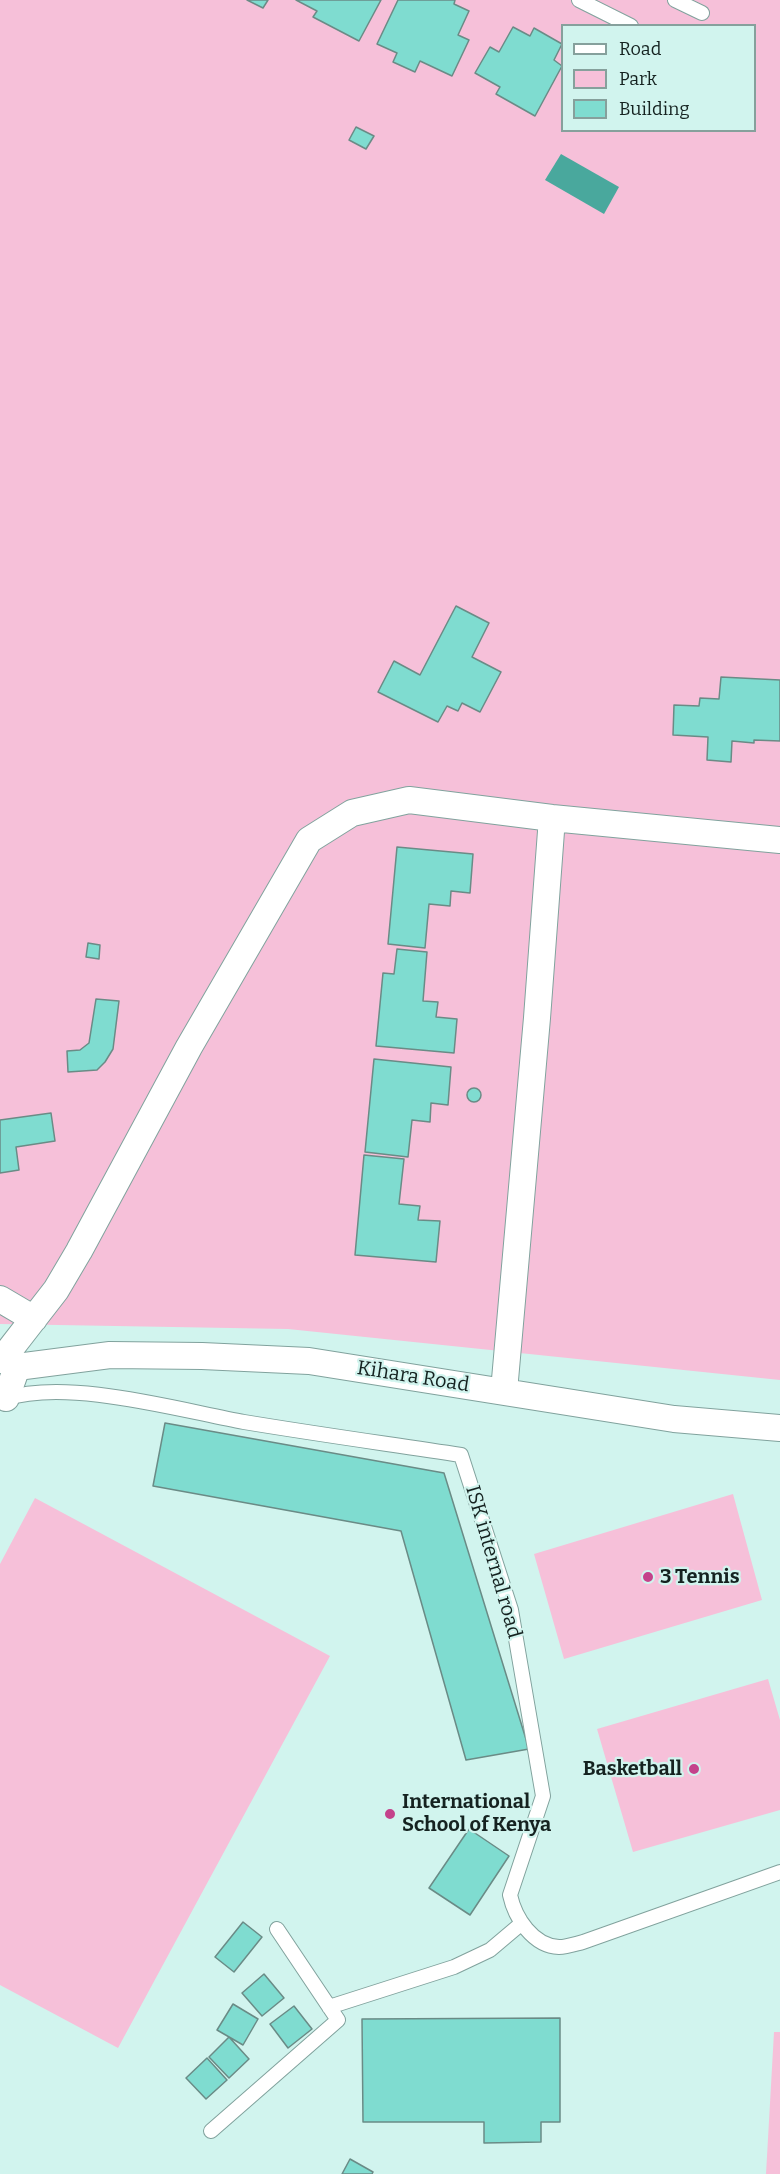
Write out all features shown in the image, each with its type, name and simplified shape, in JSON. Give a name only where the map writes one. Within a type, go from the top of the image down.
[{"type":"street","points":[[3,1402],[7,1361],[56,1290],[79,1251],[189,1047],[309,840],[352,813],[409,800],[552,818],[780,840]]},
{"type":"street","points":[[504,1391],[552,818]]},
{"type":"street","points":[[0,1299],[34,1319]]},
{"type":"street","name":"Kihara Road","points":[[7,1361],[44,1362],[110,1355],[309,1361],[674,1419],[780,1428]]},
{"type":"lane","points":[[579,0],[627,24]]},
{"type":"lane","points":[[675,0],[702,12]]},
{"type":"lane","name":"ISK internal road","points":[[3,1402],[36,1394],[78,1393],[245,1422],[461,1455],[511,1610],[543,1796],[511,1887],[512,1902],[522,1923],[541,1941],[551,1946],[561,1947],[583,1942],[780,1872]]},
{"type":"lane","points":[[329,2007],[453,1966],[490,1950],[522,1923]]},
{"type":"lane","points":[[211,2131],[338,2020],[277,1929]]},
{"type":"green space","points":[[0,0],[780,0],[780,1380],[288,1329],[0,1324]]},
{"type":"green space","name":"3 Tennis","points":[[733,1494],[762,1600],[564,1659],[534,1554]]},
{"type":"green space","points":[[35,1498],[330,1656],[118,2048],[0,1985],[0,1564]]},
{"type":"green space","name":"Basketball","points":[[768,1679],[780,1720],[780,1810],[633,1852],[597,1729]]},
{"type":"green space","points":[[774,2032],[780,2032],[780,2174],[766,2174]]},
{"type":"water","points":[[561,154],[619,187],[604,214],[545,180]]},
{"type":"building","points":[[247,0],[268,0],[263,8]]},
{"type":"building","points":[[296,0],[381,0],[359,41],[313,17],[317,11]]},
{"type":"building","points":[[398,0],[455,0],[454,4],[469,11],[458,35],[469,40],[452,76],[420,61],[415,72],[393,62],[397,53],[377,44]]},
{"type":"building","points":[[513,27],[530,36],[534,28],[561,43],[554,60],[561,68],[535,116],[496,94],[500,87],[475,73],[490,47],[499,52]]},
{"type":"building","points":[[356,127],[374,136],[366,149],[349,140]]},
{"type":"building","points":[[456,606],[489,623],[472,657],[501,672],[480,712],[462,703],[458,711],[447,706],[438,722],[378,692],[394,661],[420,675]]},
{"type":"building","points":[[721,677],[780,680],[780,741],[754,740],[754,743],[732,741],[731,762],[707,760],[708,737],[673,735],[674,705],[699,706],[700,698],[719,699]]},
{"type":"building","points":[[397,847],[473,854],[470,893],[451,891],[450,906],[429,904],[425,948],[388,944]]},
{"type":"building","points":[[88,943],[100,945],[99,959],[86,957]]},
{"type":"building","points":[[397,949],[427,952],[423,1001],[438,1002],[436,1017],[457,1019],[454,1053],[376,1046],[383,973],[394,974]]},
{"type":"building","points":[[96,999],[119,1001],[113,1049],[97,1070],[68,1072],[67,1051],[80,1050],[89,1043]]},
{"type":"building","points":[[374,1059],[451,1067],[448,1105],[431,1103],[430,1122],[412,1120],[408,1157],[365,1152]]},
{"type":"building","points":[[471,1088],[477,1088],[481,1095],[477,1102],[471,1102],[467,1098],[467,1092]]},
{"type":"building","points":[[51,1113],[55,1141],[16,1147],[19,1170],[0,1173],[0,1120]]},
{"type":"building","points":[[364,1155],[404,1159],[399,1204],[420,1206],[418,1220],[440,1221],[436,1262],[355,1255]]},
{"type":"building","points":[[165,1423],[444,1473],[529,1749],[466,1760],[401,1531],[153,1486]]},
{"type":"building","points":[[469,1829],[509,1856],[470,1915],[429,1888]]},
{"type":"building","points":[[243,1922],[262,1937],[234,1972],[215,1957]]},
{"type":"building","points":[[264,1974],[284,1998],[262,2016],[242,1993]]},
{"type":"building","points":[[233,2004],[258,2019],[243,2045],[217,2030]]},
{"type":"building","points":[[294,2006],[312,2029],[288,2048],[270,2024]]},
{"type":"building","points":[[560,2018],[560,2122],[541,2122],[541,2142],[484,2143],[484,2122],[363,2122],[362,2019]]},
{"type":"building","points":[[229,2037],[249,2059],[229,2078],[209,2057]]},
{"type":"building","points":[[207,2058],[227,2080],[206,2099],[186,2078]]},
{"type":"building","points":[[350,2159],[373,2172],[372,2174],[342,2174]]},
{"type":"place","name":"3 Tennis","points":[[648,1577]]},
{"type":"place","name":"Basketball","points":[[694,1769]]},
{"type":"place","name":"International School of Kenya","points":[[390,1814]]}]
